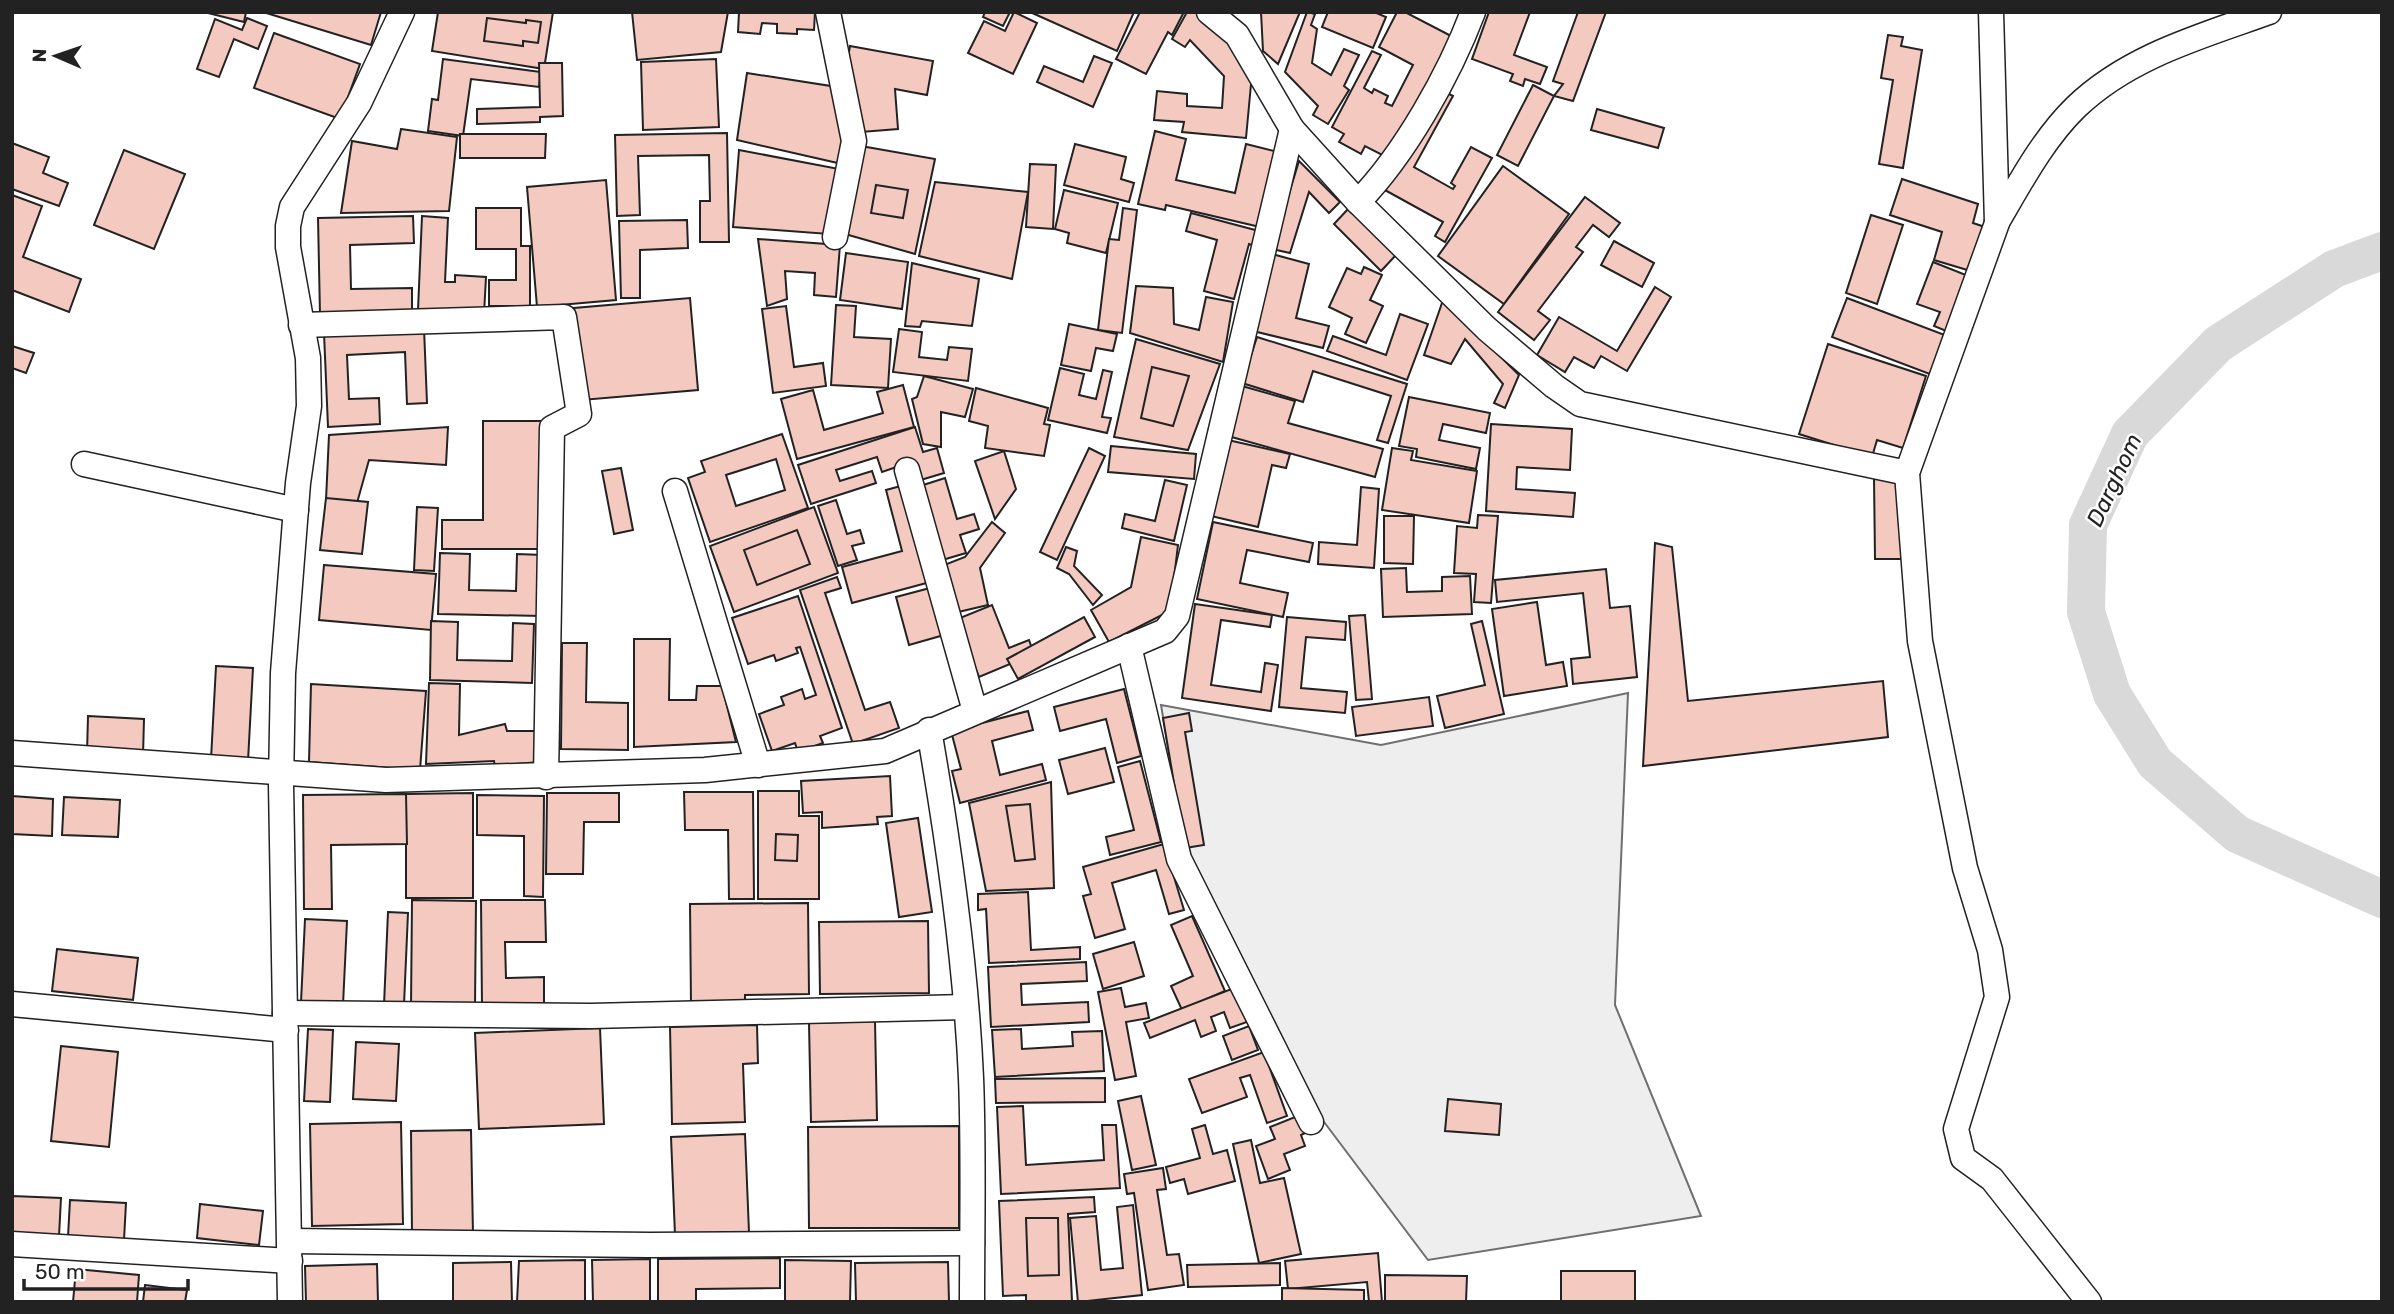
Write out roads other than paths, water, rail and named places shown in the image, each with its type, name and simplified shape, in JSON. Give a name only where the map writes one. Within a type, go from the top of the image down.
[{"type":"street","points":[[290,1302],[281,775],[283,673],[296,510],[309,406],[308,358],[288,247],[288,226],[292,207],[359,103],[402,12]]},
{"type":"street","points":[[828,12],[854,141],[835,237]]},
{"type":"street","points":[[1209,12],[1237,35],[1292,129],[1358,202],[1487,328],[1580,404],[1907,472]]},
{"type":"street","points":[[1358,202],[1387,174],[1459,49],[1473,12]]},
{"type":"street","points":[[1991,12],[1997,223]]},
{"type":"street","points":[[2089,1302],[1992,1179],[1963,1158],[1955,1129],[1997,997],[1990,950],[1965,868],[1920,641],[1907,472],[1997,223],[2035,158],[2077,106],[2161,50],[2269,12]]},
{"type":"street","points":[[12,752],[281,775],[386,780],[546,776],[758,765],[885,751],[1165,631],[1178,616],[1292,129]]},
{"type":"street","points":[[301,325],[564,317],[579,414],[552,428],[546,776]]},
{"type":"street","points":[[84,464],[296,510]]},
{"type":"street","points":[[907,470],[975,711]]},
{"type":"street","points":[[675,491],[758,765]]},
{"type":"street","points":[[1129,646],[1179,859],[1311,1122]]},
{"type":"street","points":[[929,730],[949,845],[971,1078],[972,1302]]},
{"type":"street","points":[[12,1004],[286,1022],[965,1007]]},
{"type":"street","points":[[12,1244],[290,1251],[972,1243]]},
{"type":"waterway","name":"Darghоm","points":[[2382,251],[2334,269],[2218,344],[2130,434],[2088,525],[2086,612],[2112,694],[2155,763],[2237,834],[2382,899]]}]
